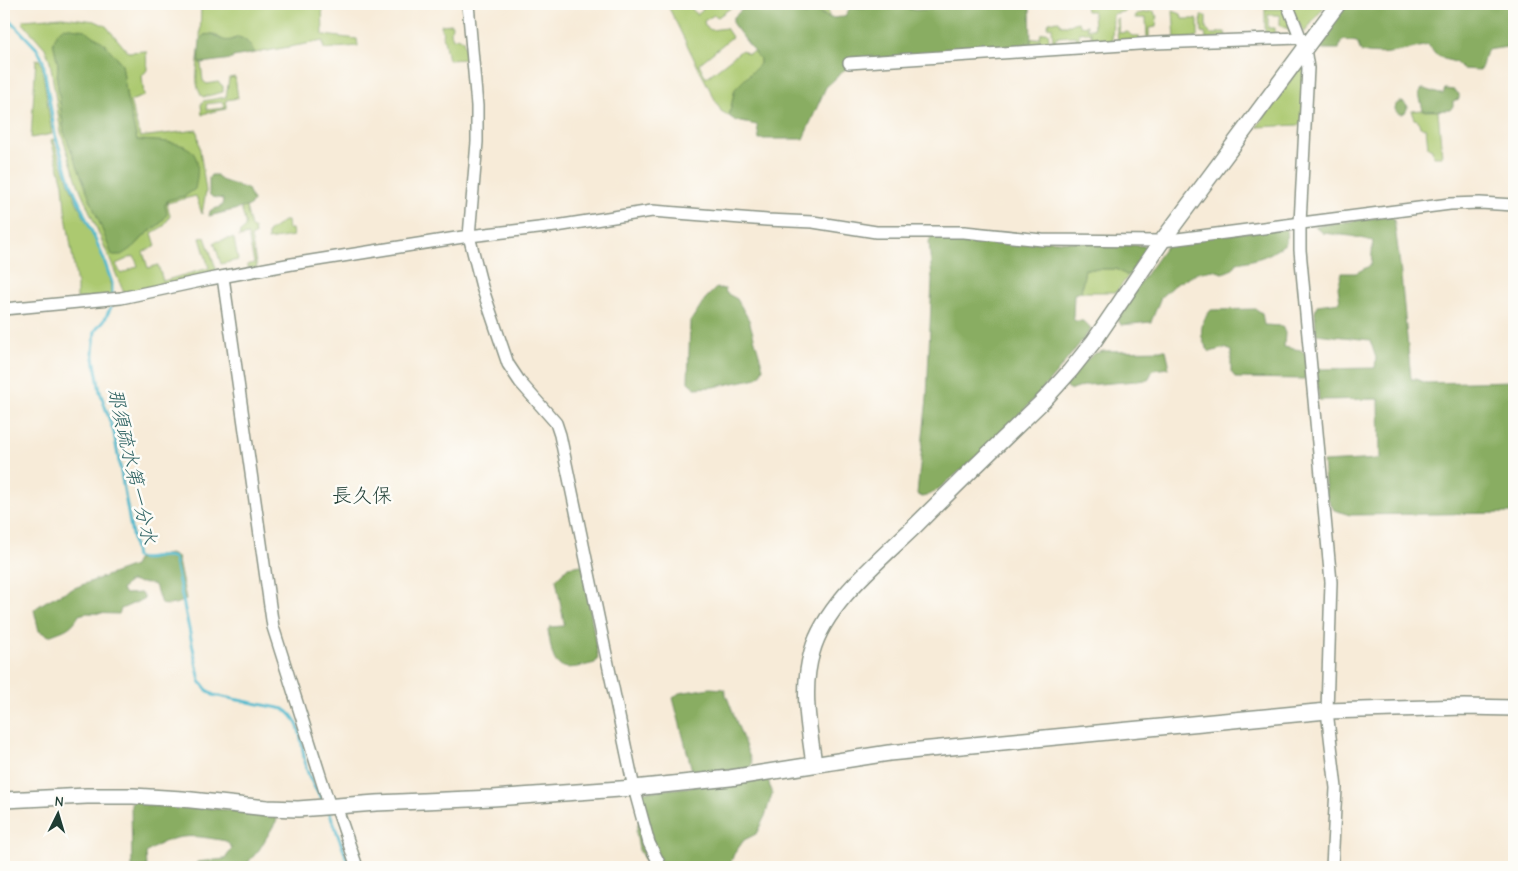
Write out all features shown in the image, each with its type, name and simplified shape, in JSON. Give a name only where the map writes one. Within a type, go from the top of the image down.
[{"type":"street","points":[[468,4],[477,106],[477,142],[469,236],[485,295],[508,364],[520,382],[556,423],[560,435],[634,788],[649,843],[661,867]]},
{"type":"street","points":[[1287,4],[1302,44],[1308,68],[1300,250],[1331,582],[1327,711],[1336,788],[1332,867]]},
{"type":"street","points":[[814,764],[806,706],[806,679],[812,651],[820,630],[852,587],[1044,400],[1070,371],[1094,340],[1302,44],[1338,4]]},
{"type":"street","points":[[848,64],[1145,44],[1302,44]]},
{"type":"street","points":[[4,309],[120,298],[223,277],[469,236],[556,226],[652,211],[813,222],[876,232],[964,232],[1042,240],[1162,241],[1450,204],[1514,205]]},
{"type":"street","points":[[223,277],[273,627],[333,807],[357,867]]},
{"type":"street","points":[[4,800],[133,796],[182,798],[267,808],[298,809],[493,798],[634,788],[730,778],[814,764],[937,748],[1327,711],[1464,707],[1514,708]]},
{"type":"green space","points":[[201,4],[322,4],[323,35],[357,39],[358,46],[324,49],[323,41],[255,53],[246,41],[238,37],[233,40],[224,41],[213,34],[204,35],[200,41]]},
{"type":"green space","points":[[667,4],[688,4],[697,15],[703,10],[699,4],[736,4],[718,17],[714,15],[704,21],[705,26],[711,30],[726,28],[732,37],[699,64],[706,78],[742,50],[748,54],[754,51],[760,59],[760,65],[735,89],[729,116],[721,111]]},
{"type":"green space","points":[[748,4],[792,4],[799,13],[805,15],[817,12],[832,18],[845,16],[850,8],[894,6],[915,10],[932,9],[932,4],[1030,4],[1031,47],[856,60],[826,87],[803,139],[759,139],[757,125],[736,121],[729,116],[735,89],[760,64],[760,59],[733,24],[733,18]]},
{"type":"green space","points":[[792,4],[828,4],[829,17],[817,12],[805,15],[799,13]]},
{"type":"green space","points":[[875,4],[911,4],[912,9],[894,6],[875,6]]},
{"type":"green space","points":[[1085,4],[1127,4],[1126,11],[1113,14],[1112,44],[1092,44],[1091,32],[1079,33],[1079,45],[1077,44],[1076,36],[1056,37],[1055,44],[1053,45],[1052,27],[1047,27],[1049,22],[1059,21],[1061,25],[1071,25],[1078,22],[1081,26],[1087,25],[1087,29],[1094,29],[1093,11],[1086,11]]},
{"type":"green space","points":[[1290,4],[1326,4],[1304,33]]},
{"type":"green space","points":[[1342,4],[1514,4],[1514,46],[1487,50],[1480,70],[1462,69],[1455,62],[1435,54],[1428,45],[1379,54],[1361,52],[1357,42],[1343,40],[1339,49],[1318,49],[1314,46]]},
{"type":"green space","points":[[1265,9],[1286,9],[1295,32],[1290,36],[1289,29],[1280,26],[1280,15],[1268,15],[1268,28],[1275,28],[1275,34],[1265,35]]},
{"type":"green space","points":[[1154,11],[1157,16],[1156,27],[1149,28],[1149,37],[1147,37],[1146,18],[1135,18],[1136,14]]},
{"type":"green space","points":[[1173,11],[1181,14],[1182,19],[1196,19],[1198,21],[1198,36],[1196,38],[1175,39]]},
{"type":"green space","points":[[1201,16],[1206,16],[1206,29],[1211,34],[1225,32],[1226,37],[1206,39],[1205,33],[1202,34]]},
{"type":"green space","points":[[62,17],[95,21],[106,26],[128,52],[146,51],[147,70],[142,76],[144,96],[130,101],[140,137],[197,130],[206,191],[202,214],[196,196],[167,203],[170,216],[164,226],[152,233],[156,246],[143,252],[148,268],[158,265],[163,281],[209,268],[200,238],[205,237],[218,274],[124,293],[78,184],[61,133],[50,61],[45,48],[23,23],[24,20]],"holes":[[[53,42],[103,43],[122,64],[127,99],[137,140],[185,146],[185,196],[168,200],[161,223],[145,235],[135,246],[64,132],[57,80],[58,64]],[[134,256],[138,266],[121,274],[116,264]]]},
{"type":"green space","points":[[1117,18],[1119,33],[1128,32],[1132,36],[1139,36],[1139,41],[1118,42]]},
{"type":"green space","points":[[452,24],[451,33],[453,39],[458,37],[463,40],[467,59],[448,60],[441,25]]},
{"type":"green space","points":[[64,27],[85,30],[104,43],[122,64],[127,99],[137,140],[168,142],[184,146],[190,149],[197,162],[198,171],[195,189],[185,196],[168,200],[165,205],[167,214],[161,223],[145,235],[135,246],[121,255],[112,255],[64,132],[57,80],[58,64],[53,42],[58,32]]},
{"type":"green space","points":[[1046,32],[1049,38],[1047,45],[1031,47],[1031,39],[1040,38],[1041,33]]},
{"type":"green space","points":[[213,34],[225,40],[241,38],[248,43],[255,53],[233,57],[232,59],[201,63],[198,61],[200,41],[204,35]]},
{"type":"green space","points":[[36,59],[40,60],[42,66],[52,134],[31,138]]},
{"type":"green space","points":[[198,61],[201,63],[203,81],[207,84],[218,82],[223,86],[223,92],[203,97],[197,85]]},
{"type":"green space","points":[[1300,67],[1305,68],[1302,123],[1299,125],[1257,127]]},
{"type":"green space","points":[[235,77],[238,98],[226,100],[226,109],[202,115],[201,104],[203,101],[226,97],[229,78]],"holes":[[[223,102],[224,108],[207,110],[206,104]]]},
{"type":"green space","points":[[1422,89],[1443,94],[1445,89],[1454,90],[1459,94],[1459,99],[1453,101],[1453,106],[1450,110],[1425,111],[1423,110],[1419,94]]},
{"type":"green space","points":[[1401,102],[1407,108],[1401,114],[1395,108]]},
{"type":"green space","points":[[1411,111],[1438,111],[1442,156],[1433,156],[1432,149],[1428,147],[1426,128],[1420,127],[1418,120],[1414,119]]},
{"type":"green space","points":[[53,139],[75,198],[108,273],[111,296],[77,299],[77,285],[63,184],[51,140]]},
{"type":"green space","points":[[211,175],[217,175],[221,180],[248,189],[253,201],[250,206],[209,216],[210,211],[222,206],[223,199],[212,197],[209,194],[209,178]]},
{"type":"green space","points":[[246,207],[251,227],[254,228],[255,235],[251,237],[257,268],[249,268],[247,265],[254,263],[248,235],[239,237],[240,232],[245,227],[241,208]]},
{"type":"green space","points":[[1390,216],[1394,219],[1400,265],[1411,379],[1426,383],[1514,381],[1514,513],[1350,515],[1334,510],[1326,495],[1323,462],[1380,459],[1379,399],[1319,400],[1316,369],[1375,368],[1376,358],[1370,340],[1316,334],[1315,312],[1317,305],[1340,302],[1338,287],[1342,273],[1356,273],[1371,265],[1373,241],[1323,233],[1315,226]]},
{"type":"green space","points":[[284,221],[287,221],[288,229],[292,229],[293,236],[268,240],[268,232]]},
{"type":"green space","points":[[1287,229],[1286,243],[1268,254],[1257,259],[1237,263],[1233,269],[1223,273],[1213,270],[1197,273],[1174,285],[1161,297],[1151,322],[1121,325],[1118,320],[1132,294],[1172,238]]},
{"type":"green space","points":[[932,234],[1148,246],[1130,274],[1126,275],[1116,269],[1085,269],[1081,292],[1074,294],[1073,318],[1075,321],[1083,321],[1091,329],[1060,369],[1009,426],[942,486],[931,494],[922,497],[917,494],[927,398],[932,279],[929,242]]},
{"type":"green space","points":[[234,239],[238,260],[221,264],[214,242]]},
{"type":"green space","points":[[1085,269],[1116,269],[1126,275],[1130,274],[1116,292],[1081,292]]},
{"type":"green space","points":[[716,288],[725,289],[726,293],[737,299],[749,320],[763,368],[757,378],[714,387],[695,388],[688,382],[690,322],[705,299]]},
{"type":"green space","points":[[1256,309],[1262,313],[1264,325],[1282,326],[1285,333],[1284,347],[1301,350],[1306,354],[1307,377],[1304,379],[1236,378],[1231,372],[1231,351],[1225,348],[1210,352],[1206,347],[1203,342],[1202,326],[1211,310]]},
{"type":"green space","points":[[1166,350],[1169,363],[1168,368],[1153,370],[1148,380],[1087,385],[1071,390],[1066,386],[1065,381],[1093,354],[1103,351]]},
{"type":"green space","points":[[170,554],[177,557],[186,599],[184,601],[167,605],[161,604],[155,585],[131,581],[122,590],[125,594],[141,593],[144,599],[121,609],[119,614],[86,613],[79,615],[73,624],[66,629],[49,636],[39,631],[34,610],[42,604],[81,585],[134,566],[137,560]]},
{"type":"green space","points":[[583,566],[598,658],[595,663],[571,668],[558,664],[555,660],[548,630],[550,627],[563,626],[564,623],[556,579],[568,567]]},
{"type":"green space","points":[[710,688],[724,689],[752,763],[750,768],[693,774],[673,698],[679,693]]},
{"type":"green space","points":[[768,779],[772,794],[765,816],[756,834],[744,840],[734,854],[729,867],[649,867],[639,850],[636,832],[639,821],[641,792]]},
{"type":"green space","points":[[134,800],[274,815],[277,820],[259,850],[249,861],[248,867],[195,867],[197,862],[225,859],[232,848],[226,841],[204,837],[184,837],[166,841],[146,853],[147,867],[132,867],[131,803]]},
{"type":"waterway","name":"那須疏水第一分水","points":[[4,14],[38,50],[43,61],[55,135],[72,186],[103,257],[112,283],[112,305],[105,319],[95,331],[93,352],[100,392],[114,433],[136,557],[141,559],[165,556],[174,558],[200,681],[213,695],[284,709],[291,714],[299,728],[308,774],[323,801]]},
{"type":"waterway","name":"那須疏水第一分水","points":[[329,811],[350,867]]},
{"type":"district","name":"長久保","points":[[362,495]]}]
